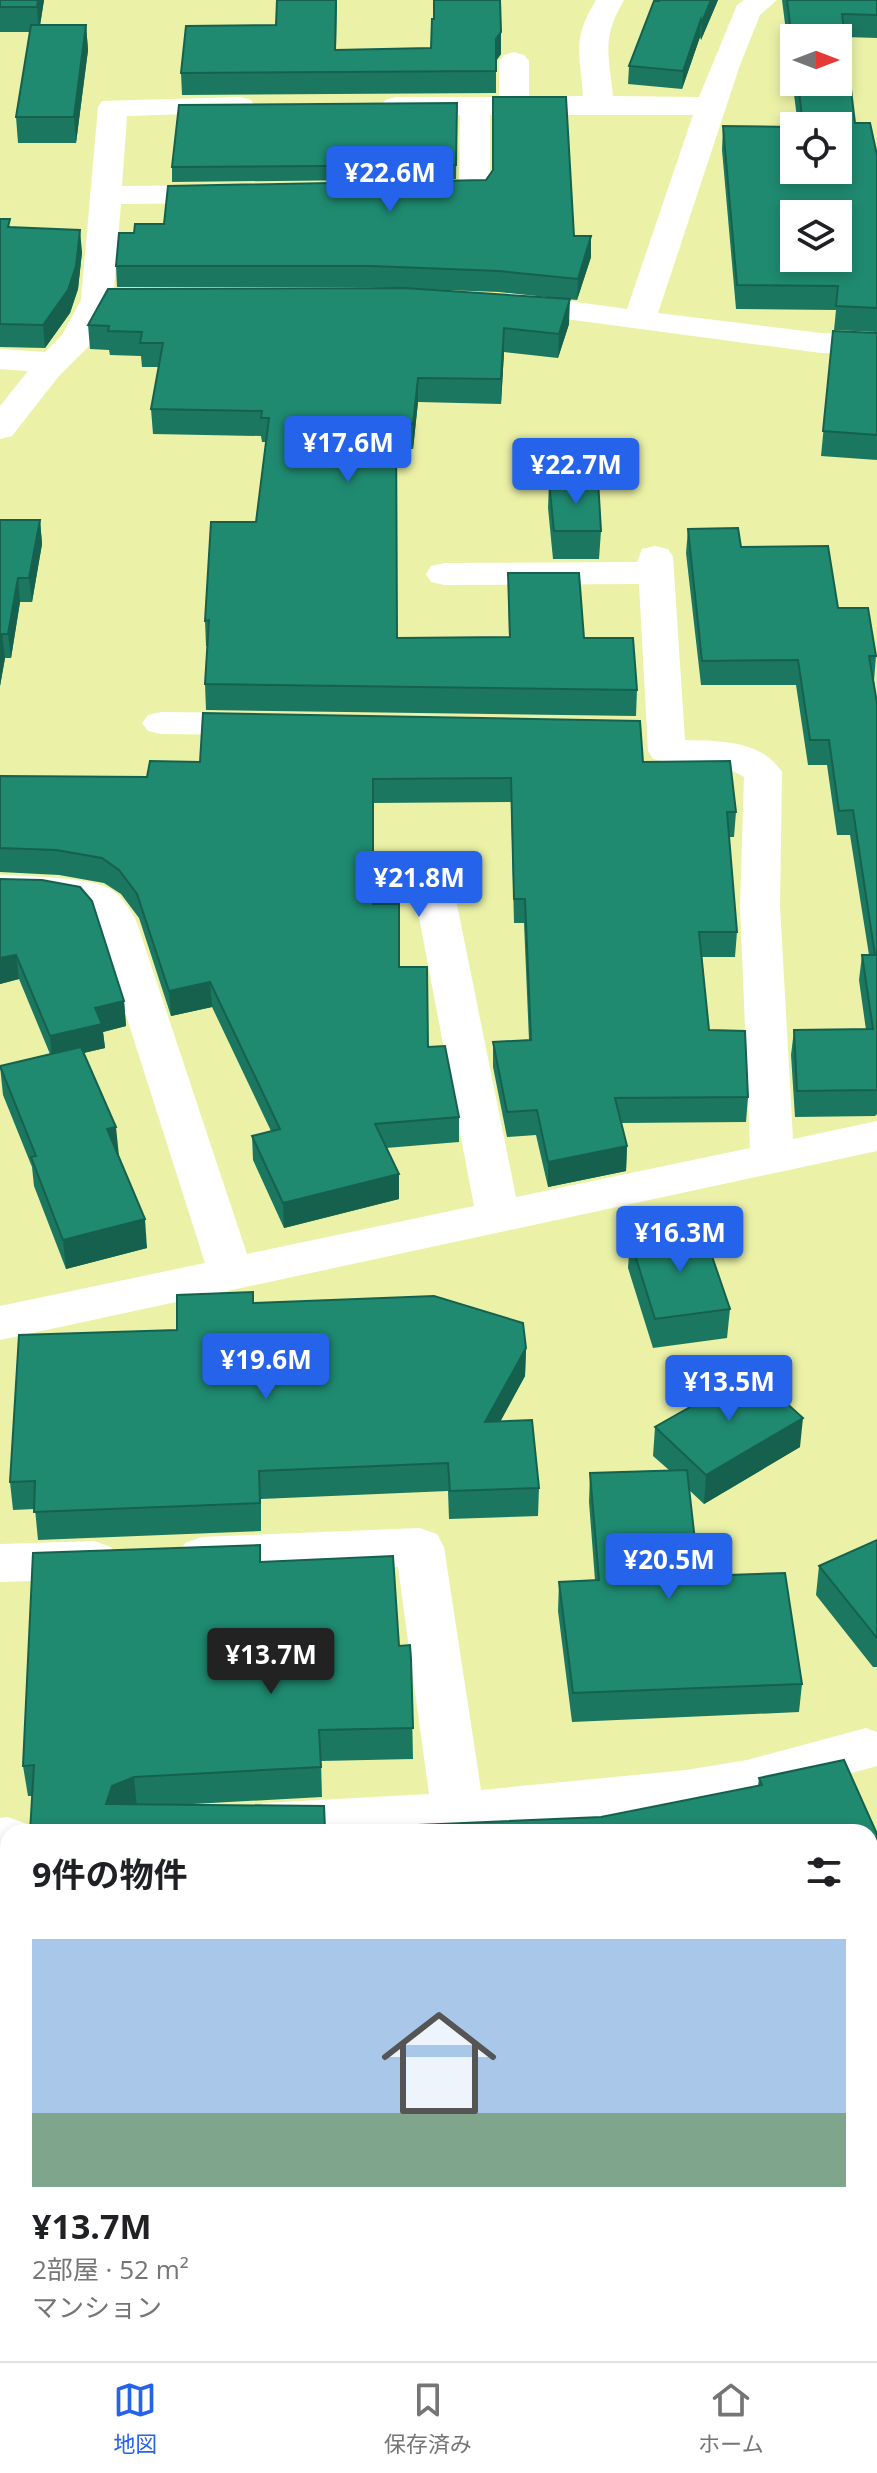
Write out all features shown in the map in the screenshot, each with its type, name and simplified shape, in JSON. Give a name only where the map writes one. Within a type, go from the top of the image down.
[{"type":"street","points":[[599,104],[593,38],[595,25],[610,0]]},
{"type":"street","points":[[639,321],[710,107],[742,22],[747,11],[763,0]]},
{"type":"street","points":[[514,61],[514,106]]},
{"type":"street","points":[[365,106],[599,104],[710,107]]},
{"type":"street","points":[[0,429],[53,363],[113,300],[88,234],[106,195],[113,107],[271,106]]},
{"type":"street","points":[[394,192],[474,191],[475,106]]},
{"type":"street","points":[[106,195],[266,193]]},
{"type":"street","points":[[475,300],[575,310],[821,343],[877,344]]},
{"type":"street","points":[[0,359],[53,363]]},
{"type":"street","points":[[444,574],[656,565],[649,731],[667,751],[731,753],[763,772],[760,906],[772,1159]]},
{"type":"street","points":[[161,723],[303,725]]},
{"type":"street","points":[[429,865],[498,1217]]},
{"type":"street","points":[[0,888],[45,889],[97,898],[116,920],[231,1274]]},
{"type":"street","points":[[0,1323],[877,1136]]},
{"type":"street","points":[[0,1563],[420,1547],[458,1814]]},
{"type":"street","points":[[284,1824],[458,1814],[701,1789],[747,1781],[866,1749]]},
{"type":"building","points":[[0,0],[38,0],[37,7],[0,7]]},
{"type":"building","points":[[277,0],[336,0],[335,50],[431,48],[434,0],[500,0],[501,32],[496,39],[496,71],[181,73],[186,26],[276,25]]},
{"type":"building","points":[[711,0],[683,71],[629,66],[654,1]]},
{"type":"building","points":[[787,0],[877,0],[877,15],[842,14],[843,24],[790,24]]},
{"type":"building","points":[[31,25],[86,25],[74,117],[16,117]]},
{"type":"building","points":[[800,96],[852,96],[855,123],[870,123],[877,155],[877,308],[836,306],[838,286],[737,285],[723,126],[780,127],[780,184],[852,184],[852,112],[801,112]]},
{"type":"building","points":[[493,97],[566,97],[574,236],[591,236],[578,279],[499,271],[371,266],[116,266],[119,233],[134,233],[135,224],[164,224],[168,186],[486,180],[493,170]]},
{"type":"building","points":[[457,103],[456,165],[172,167],[179,105]]},
{"type":"building","points":[[0,219],[10,219],[8,227],[80,230],[76,266],[68,290],[43,325],[0,324]]},
{"type":"building","points":[[404,288],[570,299],[559,334],[504,328],[501,379],[418,378],[413,424],[396,424],[397,638],[510,637],[508,573],[579,573],[584,638],[633,638],[637,690],[205,684],[211,522],[256,522],[269,418],[261,418],[262,411],[151,409],[163,343],[140,343],[142,332],[108,331],[109,326],[88,325],[108,289]]},
{"type":"building","points":[[833,331],[877,333],[877,435],[823,431]]},
{"type":"building","points":[[598,480],[601,531],[554,531],[549,481]]},
{"type":"building","points":[[0,520],[40,520],[29,578],[18,578],[8,634],[2,634],[0,647]]},
{"type":"building","points":[[738,528],[741,547],[828,546],[838,608],[868,608],[876,656],[869,656],[877,703],[877,1090],[797,1091],[794,1030],[873,1029],[862,955],[875,955],[853,810],[839,811],[829,740],[810,740],[798,660],[702,661],[688,529]]},
{"type":"building","points":[[203,713],[640,721],[643,762],[730,761],[736,812],[727,812],[737,932],[699,932],[709,1030],[745,1031],[748,1097],[615,1098],[627,1146],[548,1162],[537,1110],[507,1112],[493,1042],[531,1040],[525,899],[514,899],[511,778],[373,779],[373,904],[399,904],[399,967],[427,967],[428,1047],[445,1046],[459,1117],[375,1124],[399,1174],[283,1203],[252,1136],[280,1129],[210,982],[169,991],[137,894],[119,870],[102,858],[56,850],[0,848],[0,776],[147,777],[150,761],[200,762]]},
{"type":"building","points":[[0,879],[42,880],[80,887],[92,901],[124,1001],[95,1008],[102,1024],[50,1036],[16,955],[0,958]]},
{"type":"building","points":[[81,1047],[116,1127],[107,1129],[145,1219],[63,1240],[31,1157],[36,1156],[0,1066]]},
{"type":"building","points":[[703,1230],[730,1309],[655,1319],[630,1239]]},
{"type":"building","points":[[253,1292],[253,1303],[434,1296],[523,1323],[526,1348],[485,1422],[532,1420],[539,1488],[450,1491],[448,1463],[259,1471],[260,1503],[34,1512],[35,1481],[10,1482],[19,1335],[177,1330],[177,1295]]},
{"type":"building","points":[[752,1372],[803,1418],[706,1475],[655,1427]]},
{"type":"building","points":[[687,1470],[699,1576],[785,1573],[802,1684],[573,1693],[559,1582],[599,1580],[590,1473]]},
{"type":"building","points":[[877,1540],[877,1638],[819,1566]]},
{"type":"building","points":[[260,1545],[260,1562],[393,1556],[399,1646],[410,1645],[413,1728],[319,1730],[321,1767],[134,1777],[112,1786],[106,1804],[324,1806],[325,1824],[30,1824],[34,1765],[23,1766],[33,1553]]},
{"type":"building","points":[[844,1760],[873,1824],[440,1824],[601,1817],[762,1785],[759,1778]]}]
